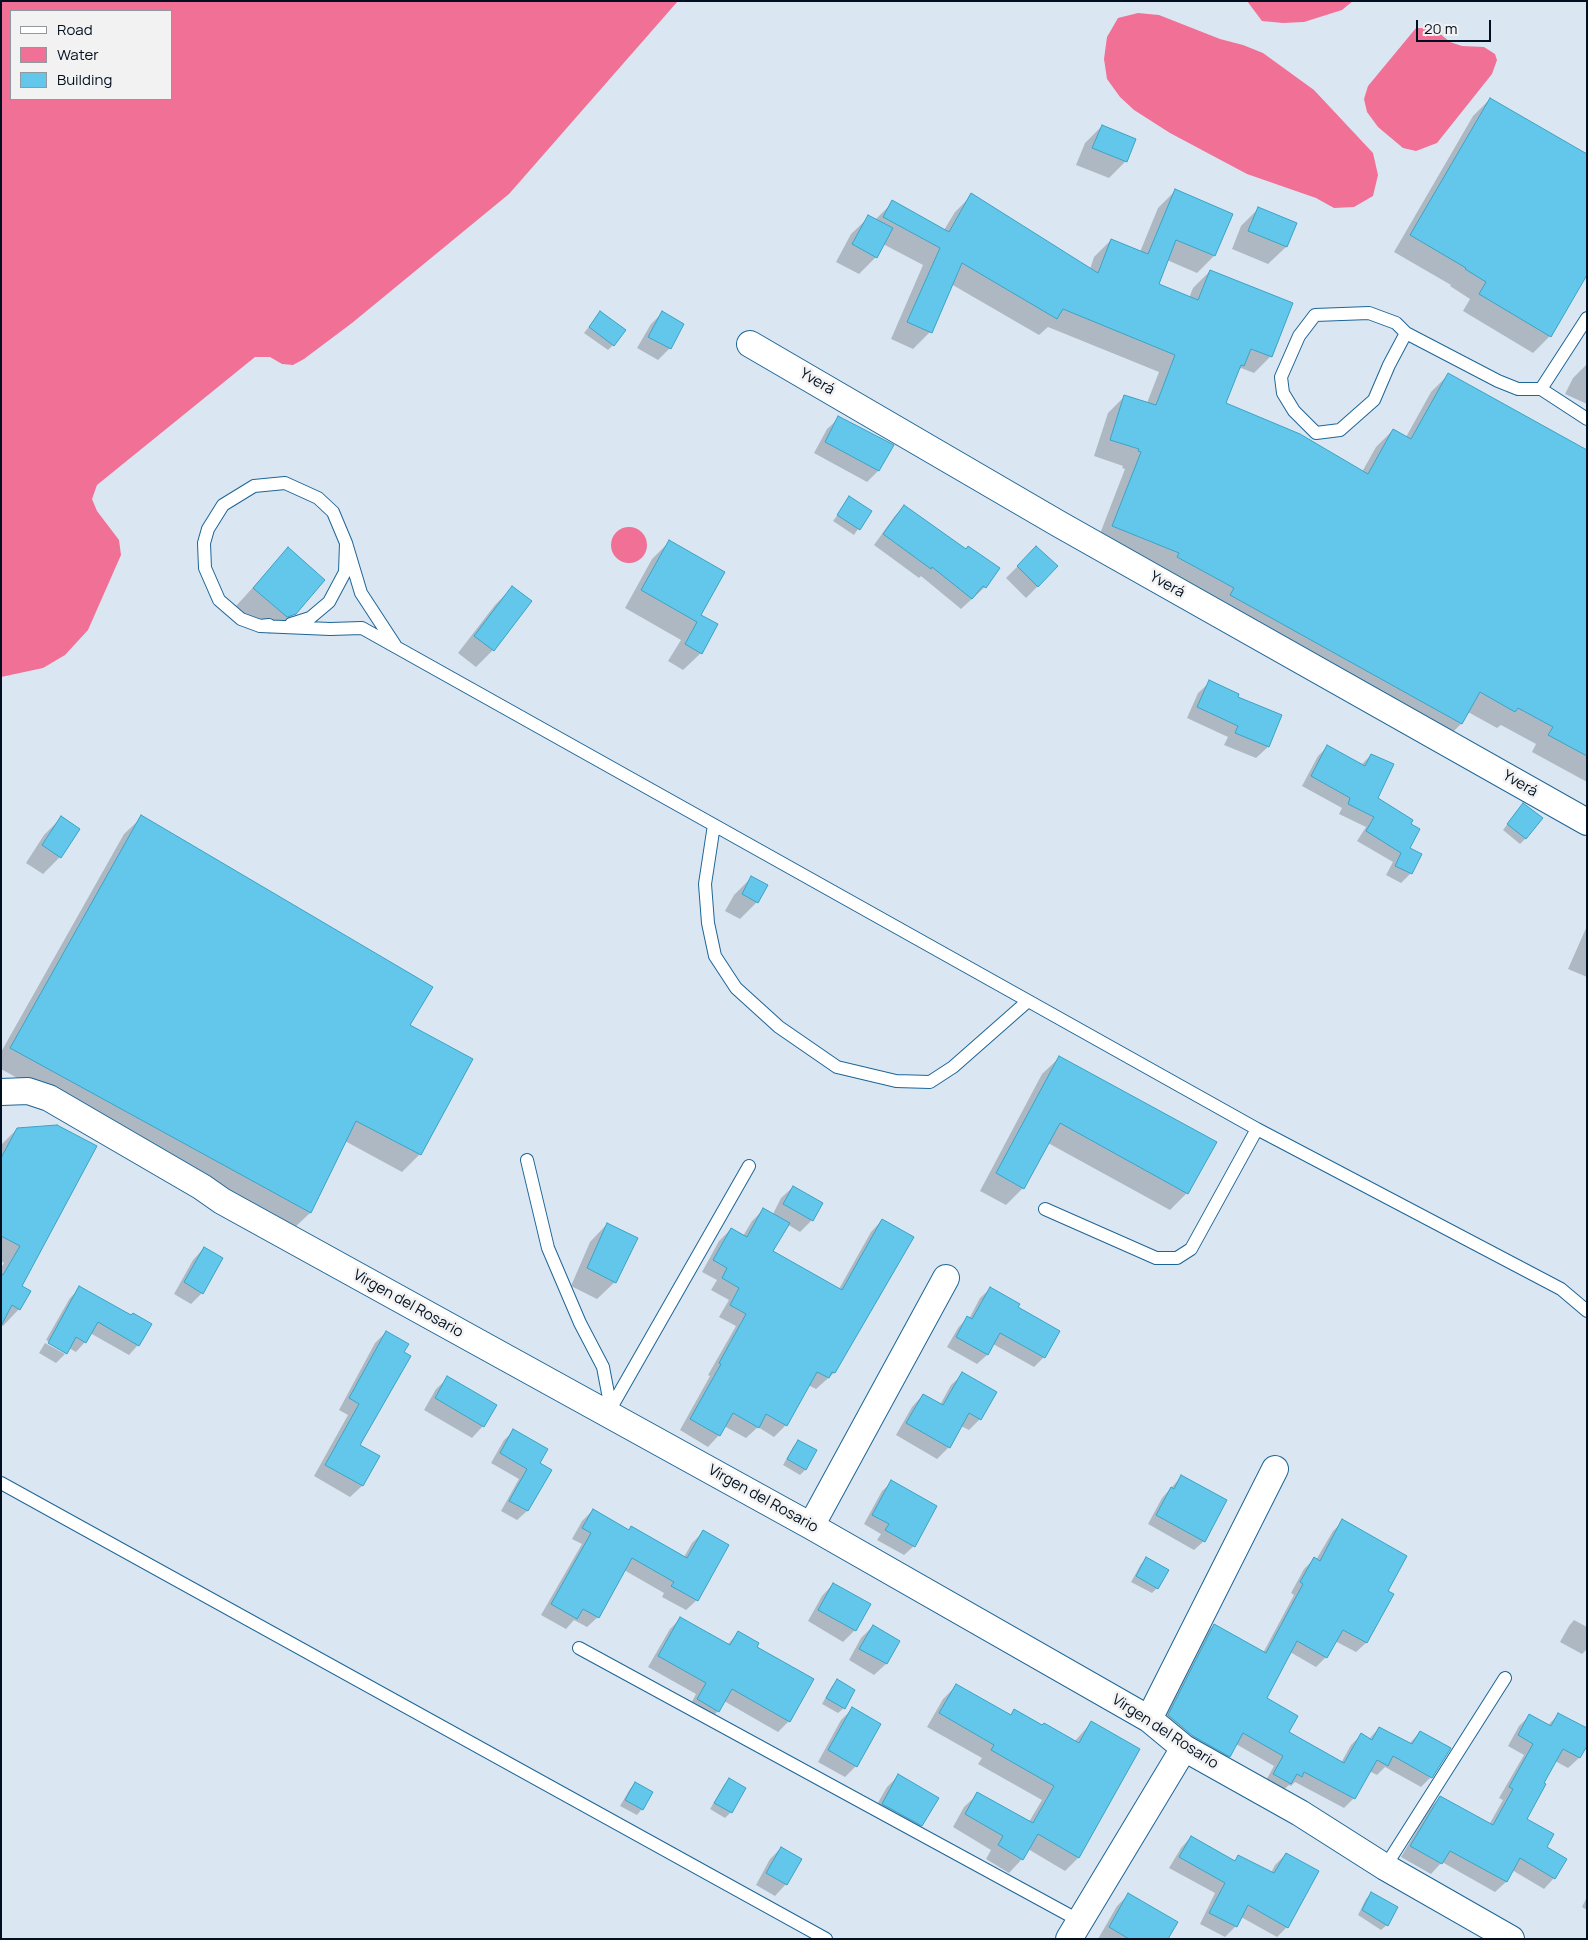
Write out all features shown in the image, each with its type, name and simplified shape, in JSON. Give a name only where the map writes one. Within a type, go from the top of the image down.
[{"type":"street","name":"Yverá","points":[[750,344],[1059,524],[1587,822]]},
{"type":"street","name":"Virgen del Rosario","points":[[1,1092],[28,1091],[49,1098],[202,1187],[222,1201],[609,1411],[1149,1718],[1184,1748],[1300,1813],[1386,1867],[1511,1939]]},
{"type":"street","points":[[812,1526],[946,1278]]},
{"type":"street","points":[[1149,1718],[1275,1469]]},
{"type":"street","points":[[1074,1930],[1184,1748]]},
{"type":"lane","points":[[1406,333],[1374,400],[1340,430],[1316,433],[1294,411],[1282,393],[1282,377],[1299,336],[1315,315],[1370,313],[1396,323],[1406,333],[1498,381],[1518,389],[1541,389],[1587,418]]},
{"type":"lane","points":[[1541,389],[1586,321]]},
{"type":"lane","points":[[396,647],[362,592],[346,543],[333,512],[318,498],[285,483],[254,486],[223,505],[208,529],[204,544],[205,568],[219,600],[241,619],[260,626],[330,629],[362,628],[1257,1129],[1561,1288],[1587,1311]]},
{"type":"lane","points":[[260,626],[296,624],[310,618],[329,602],[345,572],[346,543]]},
{"type":"lane","points":[[714,825],[705,884],[708,923],[715,956],[736,988],[779,1027],[837,1067],[896,1081],[930,1082],[953,1067],[1028,1001]]},
{"type":"lane","points":[[1045,1209],[1156,1258],[1177,1258],[1191,1249],[1257,1129]]},
{"type":"lane","points":[[527,1160],[548,1248],[580,1323],[603,1367],[609,1411]]},
{"type":"lane","points":[[609,1411],[749,1166]]},
{"type":"lane","points":[[1,1483],[826,1939]]},
{"type":"lane","points":[[579,1648],[1074,1930]]},
{"type":"lane","points":[[1386,1867],[1505,1678]]},
{"type":"water","points":[[1,1],[678,1],[509,194],[352,323],[304,359],[293,365],[282,364],[270,357],[255,357],[97,485],[92,499],[97,511],[119,540],[121,555],[88,630],[65,655],[43,668],[1,677]]},
{"type":"water","points":[[1247,1],[1353,1],[1342,10],[1304,22],[1283,23],[1262,21]]},
{"type":"water","points":[[1138,13],[1159,15],[1220,39],[1263,53],[1314,90],[1373,153],[1378,175],[1373,196],[1354,207],[1334,208],[1316,198],[1247,174],[1170,133],[1134,110],[1120,97],[1107,79],[1104,59],[1107,37],[1118,18]]},
{"type":"water","points":[[1416,28],[1426,28],[1438,32],[1450,42],[1462,46],[1484,47],[1495,54],[1497,60],[1492,74],[1437,143],[1416,151],[1403,148],[1378,127],[1367,112],[1364,99],[1368,86]]},
{"type":"water","points":[[629,527],[636,528],[642,532],[646,538],[646,552],[642,558],[636,562],[629,563],[622,562],[616,558],[612,552],[611,545],[612,538],[616,532],[622,528]]},
{"type":"building","points":[[1490,98],[1587,154],[1587,275],[1551,337],[1479,294],[1486,282],[1410,235]]},
{"type":"building","points":[[1102,125],[1136,139],[1127,162],[1092,148]]},
{"type":"building","points":[[1175,189],[1233,214],[1215,256],[1176,240],[1159,284],[1198,300],[1210,270],[1293,303],[1272,357],[1251,349],[1244,366],[1241,365],[1226,403],[1300,434],[1368,474],[1393,429],[1411,439],[1448,373],[1587,450],[1587,756],[1548,735],[1553,727],[1518,708],[1515,712],[1480,692],[1462,724],[1230,595],[1234,588],[1177,557],[1179,553],[1112,526],[1141,452],[1138,451],[1139,449],[1110,440],[1124,395],[1156,405],[1175,355],[1063,309],[1057,319],[962,263],[932,333],[907,322],[940,248],[883,217],[892,200],[949,232],[971,193],[1098,273],[1111,239],[1148,254]]},
{"type":"building","points":[[1258,207],[1297,223],[1287,247],[1248,231]]},
{"type":"building","points":[[868,215],[893,228],[877,258],[852,244]]},
{"type":"building","points":[[600,311],[626,330],[614,346],[589,327]]},
{"type":"building","points":[[662,311],[684,324],[671,349],[648,337]]},
{"type":"building","points":[[838,416],[894,445],[879,471],[825,442]]},
{"type":"building","points":[[849,496],[872,511],[860,530],[837,515]]},
{"type":"building","points":[[904,505],[966,549],[968,546],[1000,568],[986,588],[983,586],[972,599],[932,567],[931,569],[883,534]]},
{"type":"building","points":[[669,540],[725,572],[701,615],[718,624],[702,654],[685,644],[697,622],[641,590]]},
{"type":"building","points":[[1036,546],[1058,566],[1038,587],[1017,566]]},
{"type":"building","points":[[288,547],[325,580],[296,614],[287,617],[253,588]]},
{"type":"building","points":[[512,586],[532,601],[494,651],[474,636]]},
{"type":"building","points":[[1209,680],[1239,694],[1238,697],[1282,715],[1269,747],[1235,733],[1238,726],[1197,707]]},
{"type":"building","points":[[1327,745],[1365,766],[1371,754],[1394,764],[1378,798],[1413,820],[1411,824],[1420,829],[1410,848],[1422,854],[1412,874],[1395,866],[1401,853],[1366,831],[1374,817],[1348,804],[1350,798],[1311,776]]},
{"type":"building","points":[[1523,803],[1543,818],[1526,839],[1507,824]]},
{"type":"building","points":[[141,815],[433,987],[410,1025],[473,1059],[421,1155],[356,1121],[311,1213],[10,1048]]},
{"type":"building","points":[[61,816],[80,829],[61,858],[42,845]]},
{"type":"building","points":[[751,876],[768,885],[758,903],[742,894]]},
{"type":"building","points":[[1059,1056],[1217,1142],[1188,1194],[1060,1123],[1024,1189],[996,1173]]},
{"type":"building","points":[[57,1125],[97,1146],[22,1286],[31,1291],[20,1310],[12,1305],[1,1326],[1,1274],[3,1275],[20,1246],[1,1236],[1,1158],[17,1128]]},
{"type":"building","points":[[793,1186],[823,1203],[813,1221],[783,1204]]},
{"type":"building","points":[[763,1208],[790,1223],[773,1251],[842,1290],[882,1219],[914,1237],[835,1373],[832,1372],[829,1378],[817,1372],[787,1426],[766,1414],[759,1428],[733,1413],[720,1436],[690,1419],[746,1314],[730,1305],[739,1288],[722,1278],[727,1268],[713,1260],[731,1228],[747,1237]]},
{"type":"building","points":[[607,1223],[638,1238],[616,1283],[587,1268]]},
{"type":"building","points":[[204,1247],[223,1258],[203,1294],[184,1282]]},
{"type":"building","points":[[79,1286],[131,1315],[133,1313],[152,1324],[139,1346],[98,1322],[86,1343],[76,1337],[67,1354],[48,1343]]},
{"type":"building","points":[[990,1287],[1020,1304],[1018,1307],[1060,1331],[1045,1358],[1000,1333],[988,1355],[956,1337],[967,1316],[972,1319]]},
{"type":"building","points":[[386,1331],[409,1344],[404,1352],[411,1356],[360,1445],[380,1456],[363,1486],[325,1465],[359,1404],[349,1398]]},
{"type":"building","points":[[962,1372],[997,1392],[981,1420],[969,1413],[950,1448],[906,1423],[923,1394],[943,1405]]},
{"type":"building","points":[[447,1376],[497,1405],[484,1427],[435,1398]]},
{"type":"building","points":[[513,1429],[548,1449],[540,1463],[552,1470],[528,1511],[509,1501],[527,1469],[500,1453]]},
{"type":"building","points":[[798,1440],[817,1450],[806,1470],[787,1459]]},
{"type":"building","points":[[1181,1475],[1227,1500],[1205,1542],[1156,1515],[1171,1487],[1174,1489]]},
{"type":"building","points":[[891,1480],[937,1506],[915,1547],[885,1530],[889,1524],[872,1515]]},
{"type":"building","points":[[593,1509],[629,1530],[631,1526],[687,1558],[703,1530],[729,1545],[698,1601],[671,1586],[674,1582],[632,1558],[599,1618],[583,1609],[577,1619],[551,1604],[591,1533],[582,1528]]},
{"type":"building","points":[[1342,1519],[1407,1556],[1388,1591],[1394,1594],[1367,1643],[1343,1630],[1327,1658],[1297,1641],[1267,1698],[1298,1716],[1289,1732],[1344,1763],[1361,1733],[1372,1740],[1379,1727],[1412,1744],[1420,1731],[1451,1748],[1432,1778],[1393,1756],[1388,1766],[1377,1760],[1355,1799],[1304,1772],[1302,1777],[1297,1774],[1291,1784],[1273,1774],[1283,1756],[1243,1733],[1230,1757],[1193,1736],[1168,1715],[1214,1624],[1266,1653],[1303,1584],[1300,1582],[1314,1557],[1320,1561]]},
{"type":"building","points":[[1146,1557],[1169,1570],[1158,1589],[1136,1576]]},
{"type":"building","points":[[833,1583],[871,1604],[856,1631],[818,1610]]},
{"type":"building","points":[[680,1617],[730,1645],[738,1631],[759,1643],[757,1647],[814,1679],[790,1722],[732,1689],[719,1712],[697,1699],[706,1683],[658,1656]]},
{"type":"building","points":[[873,1625],[900,1641],[887,1664],[859,1649]]},
{"type":"building","points":[[837,1679],[855,1690],[845,1709],[826,1698]]},
{"type":"building","points":[[956,1684],[1011,1715],[1014,1709],[1079,1743],[1091,1721],[1140,1749],[1079,1858],[1038,1834],[1023,1860],[998,1845],[1003,1836],[965,1814],[977,1792],[1033,1823],[1054,1786],[991,1750],[994,1745],[939,1713]]},
{"type":"building","points":[[852,1707],[881,1724],[857,1767],[828,1750]]},
{"type":"building","points":[[1558,1713],[1587,1728],[1587,1746],[1580,1758],[1563,1749],[1527,1819],[1554,1834],[1547,1847],[1567,1859],[1555,1879],[1520,1858],[1507,1882],[1450,1851],[1442,1864],[1410,1846],[1440,1796],[1493,1825],[1513,1789],[1509,1787],[1533,1744],[1518,1735],[1529,1714],[1551,1726]]},
{"type":"building","points":[[898,1774],[939,1798],[922,1826],[882,1804]]},
{"type":"building","points":[[729,1778],[746,1788],[732,1813],[714,1803]]},
{"type":"building","points":[[635,1782],[653,1792],[643,1810],[625,1800]]},
{"type":"building","points":[[1191,1836],[1235,1861],[1238,1855],[1274,1873],[1286,1853],[1319,1871],[1288,1928],[1248,1905],[1237,1927],[1209,1913],[1225,1883],[1179,1857]]},
{"type":"building","points":[[781,1847],[802,1859],[787,1885],[766,1873]]},
{"type":"building","points":[[1371,1892],[1398,1907],[1388,1926],[1362,1910]]},
{"type":"building","points":[[1128,1893],[1178,1922],[1168,1939],[1129,1939],[1109,1927]]}]
